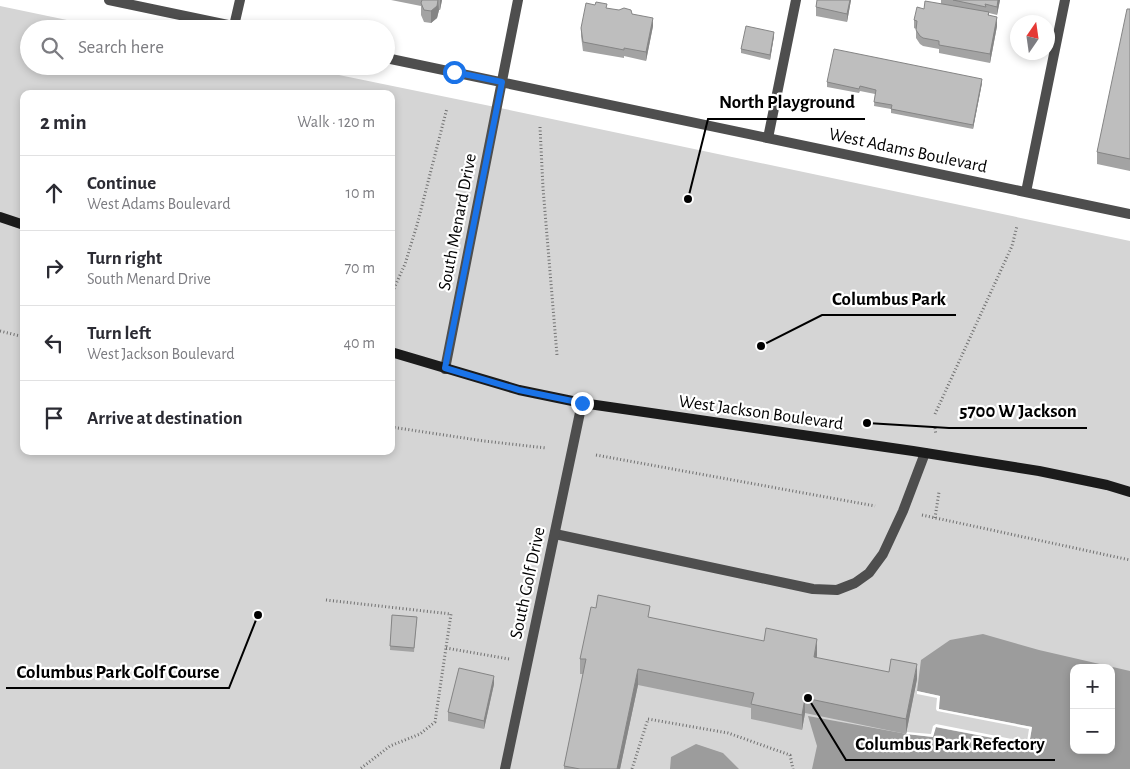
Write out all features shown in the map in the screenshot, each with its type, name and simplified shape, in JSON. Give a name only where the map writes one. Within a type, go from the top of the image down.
[{"type":"street","points":[[109,0],[205,20]]},
{"type":"street","points":[[235,20],[240,0]]},
{"type":"street","name":"South Menard Drive","points":[[445,368],[518,0]]},
{"type":"street","points":[[768,138],[796,0]]},
{"type":"street","points":[[1026,192],[1065,0]]},
{"type":"street","name":"West Adams Boulevard","points":[[395,60],[1130,214]]},
{"type":"street","points":[[0,217],[20,224]]},
{"type":"street","name":"West Jackson Boulevard","points":[[395,353],[519,390],[582,403],[1039,471],[1107,485],[1130,492]]},
{"type":"street","name":"South Golf Drive","points":[[505,769],[582,403]]},
{"type":"street","points":[[555,534],[813,589],[837,590],[855,583],[869,573],[883,554],[903,511],[925,453]]},
{"type":"path","points":[[395,287],[406,264],[447,108]]},
{"type":"path","points":[[540,127],[543,188],[557,355]]},
{"type":"path","points":[[935,414],[1012,246],[1017,226]]},
{"type":"path","points":[[0,330],[20,336]]},
{"type":"path","points":[[395,428],[546,448]]},
{"type":"path","points":[[935,428],[936,435]]},
{"type":"path","points":[[596,455],[875,506]]},
{"type":"path","points":[[935,518],[939,492]]},
{"type":"path","points":[[922,515],[1130,560]]},
{"type":"path","points":[[326,600],[451,614],[435,722],[420,734],[390,746],[360,769]]},
{"type":"path","points":[[446,648],[528,663]]},
{"type":"path","points":[[632,769],[648,719],[728,733],[790,755],[794,769]]},
{"type":"shaded area","points":[[0,6],[67,20],[20,20],[20,75],[339,75],[1130,241],[1130,769],[0,769]]},
{"type":"shaded area","points":[[983,634],[1039,650],[1100,664],[1070,664],[1070,754],[1115,754],[1115,668],[1130,671],[1130,769],[812,769],[817,746],[808,716],[933,737],[935,727],[1029,745],[1032,727],[938,709],[940,696],[917,691],[921,660],[950,640]]},
{"type":"shaded area","points":[[696,744],[723,753],[739,769],[670,769],[671,757]]},
{"type":"pier","points":[[917,691],[940,696],[939,709],[1032,727],[1029,745],[936,727],[933,737],[906,734],[907,732],[931,734],[933,726],[936,724],[1027,742],[1029,729],[937,711],[937,698],[917,694]]},
{"type":"building","points":[[422,0],[438,0],[437,6],[431,11],[424,10],[421,3]]},
{"type":"building","points":[[817,0],[850,0],[847,14],[816,7]]},
{"type":"building","points":[[953,0],[998,0],[997,7],[985,4],[986,7]]},
{"type":"building","points":[[925,1],[989,12],[988,15],[997,17],[990,54],[939,45],[939,41],[920,36],[916,30],[917,21],[914,20],[917,7],[924,9]]},
{"type":"building","points":[[596,2],[607,4],[606,8],[619,10],[624,8],[631,10],[632,14],[653,18],[646,52],[583,42],[581,28],[586,3],[595,5]]},
{"type":"building","points":[[1127,9],[1130,9],[1130,159],[1097,152]]},
{"type":"building","points":[[746,26],[774,32],[770,55],[741,49]]},
{"type":"building","points":[[834,49],[982,79],[973,125],[891,109],[892,105],[874,102],[876,90],[860,86],[859,89],[827,82]]},
{"type":"building","points":[[598,595],[650,606],[648,617],[764,641],[766,628],[817,639],[814,657],[889,672],[891,659],[917,664],[906,719],[805,698],[802,715],[751,704],[754,693],[638,669],[617,769],[580,769],[564,766],[586,659],[580,659],[591,607],[596,608]]},
{"type":"building","points":[[392,615],[417,617],[414,648],[390,646]]},
{"type":"building","points":[[459,668],[494,676],[484,721],[448,712]]},
{"type":"place","name":"North Playground","points":[[688,199]]},
{"type":"place","name":"Columbus Park","points":[[761,346]]},
{"type":"place","name":"5700 W Jackson","points":[[867,423]]},
{"type":"place","name":"Columbus Park Golf Course","points":[[258,615]]},
{"type":"place","name":"Columbus Park Refectory","points":[[808,698]]},
{"type":"route","points":[[454,72],[502,82],[445,368],[519,390],[582,403]]}]
